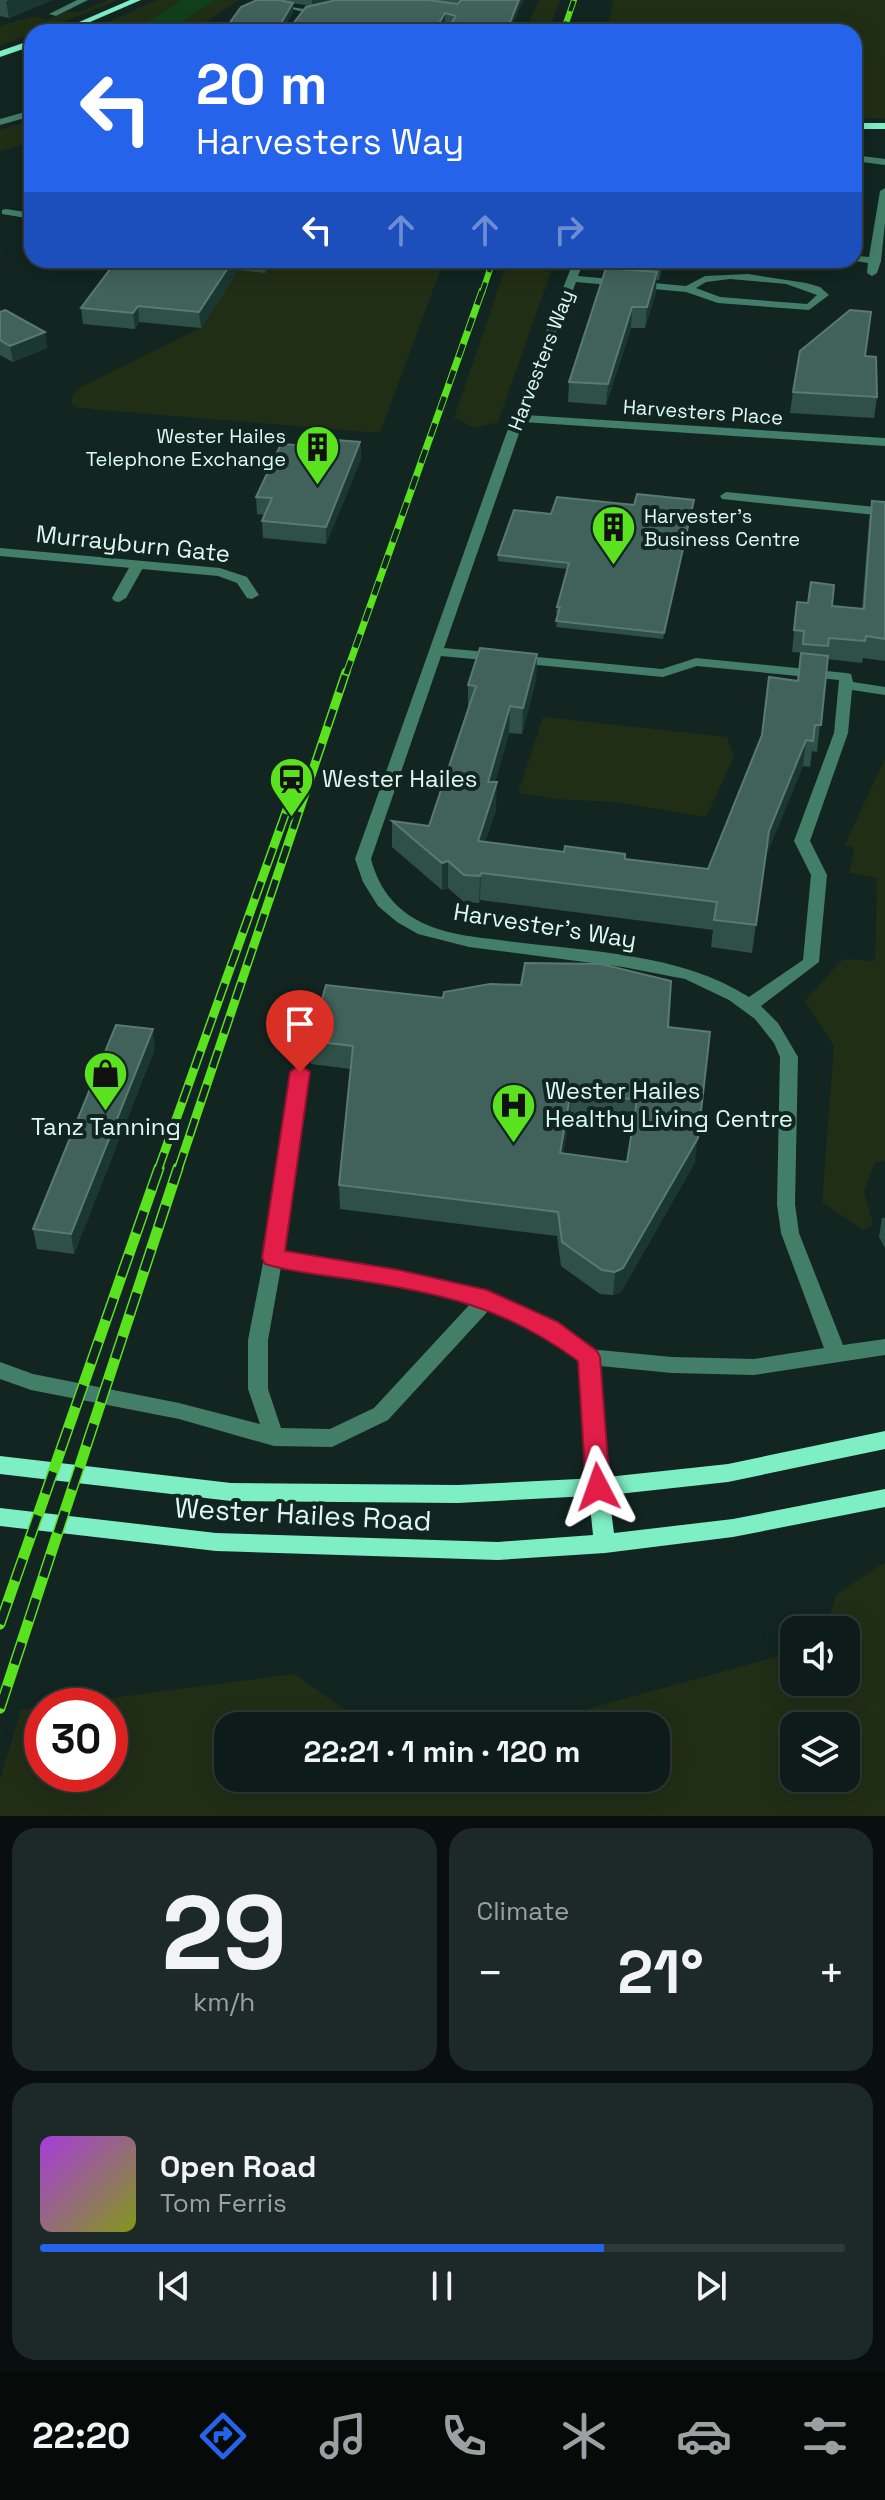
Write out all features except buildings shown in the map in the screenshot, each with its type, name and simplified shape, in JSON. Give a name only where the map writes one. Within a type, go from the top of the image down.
[{"type":"main road","points":[[79,24],[137,0]]},
{"type":"main road","points":[[0,54],[24,46]]},
{"type":"main road","points":[[13,50],[24,53]]},
{"type":"main road","points":[[862,126],[885,126]]},
{"type":"main road","name":"Wester Hailes Road","points":[[0,1465],[231,1492],[458,1494],[598,1487],[728,1473],[885,1440]]},
{"type":"main road","points":[[598,1487],[605,1544]]},
{"type":"main road","name":"Wester Hailes Road","points":[[0,1517],[216,1542],[498,1551],[605,1544],[733,1528],[885,1498]]},
{"type":"street","points":[[53,14],[84,0]]},
{"type":"street","points":[[258,0],[302,12],[337,8],[360,0]]},
{"type":"street","points":[[295,22],[302,12]]},
{"type":"street","points":[[0,122],[24,115]]},
{"type":"street","points":[[862,159],[885,162]]},
{"type":"street","points":[[872,273],[885,191]]},
{"type":"street","points":[[2,214],[24,215]]},
{"type":"street","points":[[862,259],[876,261]]},
{"type":"street","name":"Harvesters Way","points":[[504,461],[576,268]]},
{"type":"street","points":[[573,279],[688,289],[718,300],[809,307],[824,295],[819,289],[800,283],[722,276],[703,279],[688,289]]},
{"type":"street","name":"Harvesters Place","points":[[519,418],[885,442]]},
{"type":"street","name":"Harvester's Way","points":[[504,461],[363,859],[366,877],[378,896],[396,914],[423,930],[466,940],[689,974],[750,1005],[782,1039],[789,1057],[786,1204],[790,1233],[837,1355]]},
{"type":"street","points":[[726,496],[885,512]]},
{"type":"street","name":"Murrayburn Gate","points":[[0,552],[220,572],[242,580],[252,595]]},
{"type":"street","points":[[119,598],[137,566]]},
{"type":"street","points":[[437,651],[663,673],[696,662],[845,681],[885,691]]},
{"type":"street","points":[[750,1005],[811,962],[819,875],[802,841],[841,733],[845,681]]},
{"type":"street","points":[[274,1437],[258,1389],[258,1340],[300,1072]]},
{"type":"street","points":[[273,1258],[399,1279],[487,1299],[550,1329],[589,1357],[672,1365],[754,1367],[885,1347]]},
{"type":"street","points":[[0,1370],[31,1382],[179,1411],[274,1437],[332,1438],[381,1414],[487,1299]]},
{"type":"street","points":[[589,1357],[598,1487]]},
{"type":"shaded area","points":[[107,0],[119,0],[57,24],[24,24],[24,37],[0,46],[0,26],[34,16],[47,20],[69,11],[77,13]]},
{"type":"shaded area","points":[[158,0],[182,0],[143,24],[103,24]]},
{"type":"shaded area","points":[[182,0],[216,0],[178,24],[143,24]]},
{"type":"shaded area","points":[[216,0],[238,0],[204,24],[178,24]]},
{"type":"shaded area","points":[[539,0],[560,0],[551,24],[528,24]]},
{"type":"shaded area","points":[[614,0],[885,0],[885,118],[862,118],[862,24],[608,24]]},
{"type":"shaded area","points":[[24,122],[24,144],[0,151],[0,130]]},
{"type":"shaded area","points":[[268,268],[441,268],[380,433],[78,408],[71,403],[73,394],[79,388],[201,328],[238,270],[265,273]]},
{"type":"shaded area","points":[[505,268],[552,268],[498,422],[475,428],[454,418]]},
{"type":"shaded area","points":[[543,717],[727,737],[734,757],[706,817],[615,802],[554,799],[518,793]]},
{"type":"shaded area","points":[[885,758],[885,1161],[875,1162],[864,1191],[873,1224],[863,1230],[822,1202],[834,1046],[805,1001],[843,959],[875,961],[877,878],[849,873],[854,848],[845,845]]},
{"type":"shaded area","points":[[885,1562],[885,1816],[0,1816],[0,1779],[21,1710],[24,1710],[24,1792],[128,1792],[128,1696],[294,1674],[349,1712],[214,1712],[214,1792],[670,1792],[670,1712],[577,1712],[780,1656],[780,1696],[860,1696],[860,1616],[830,1616],[837,1594]]},
{"type":"railway","points":[[566,24],[574,0]]},
{"type":"railway","points":[[482,293],[490,268]]},
{"type":"railway","points":[[346,674],[482,291]]},
{"type":"railway","points":[[178,1170],[346,672]]},
{"type":"railway","points":[[158,1170],[291,798]]},
{"type":"railway","points":[[0,1624],[159,1168]]},
{"type":"railway","points":[[0,1708],[178,1168]]},
{"type":"place","name":"Wester Hailes Telephone Exchange","points":[[317,487]]},
{"type":"place","name":"Harvester's Business Centre","points":[[613,567]]},
{"type":"place","name":"Wester Hailes","points":[[291,818]]},
{"type":"place","name":"Tanz Tanning","points":[[106,1112]]},
{"type":"place","name":"Wester Hailes Healthy Living Centre","points":[[514,1144]]},
{"type":"route","points":[[300,1072],[273,1258],[399,1279],[487,1299],[550,1329],[589,1357],[598,1487]]}]
